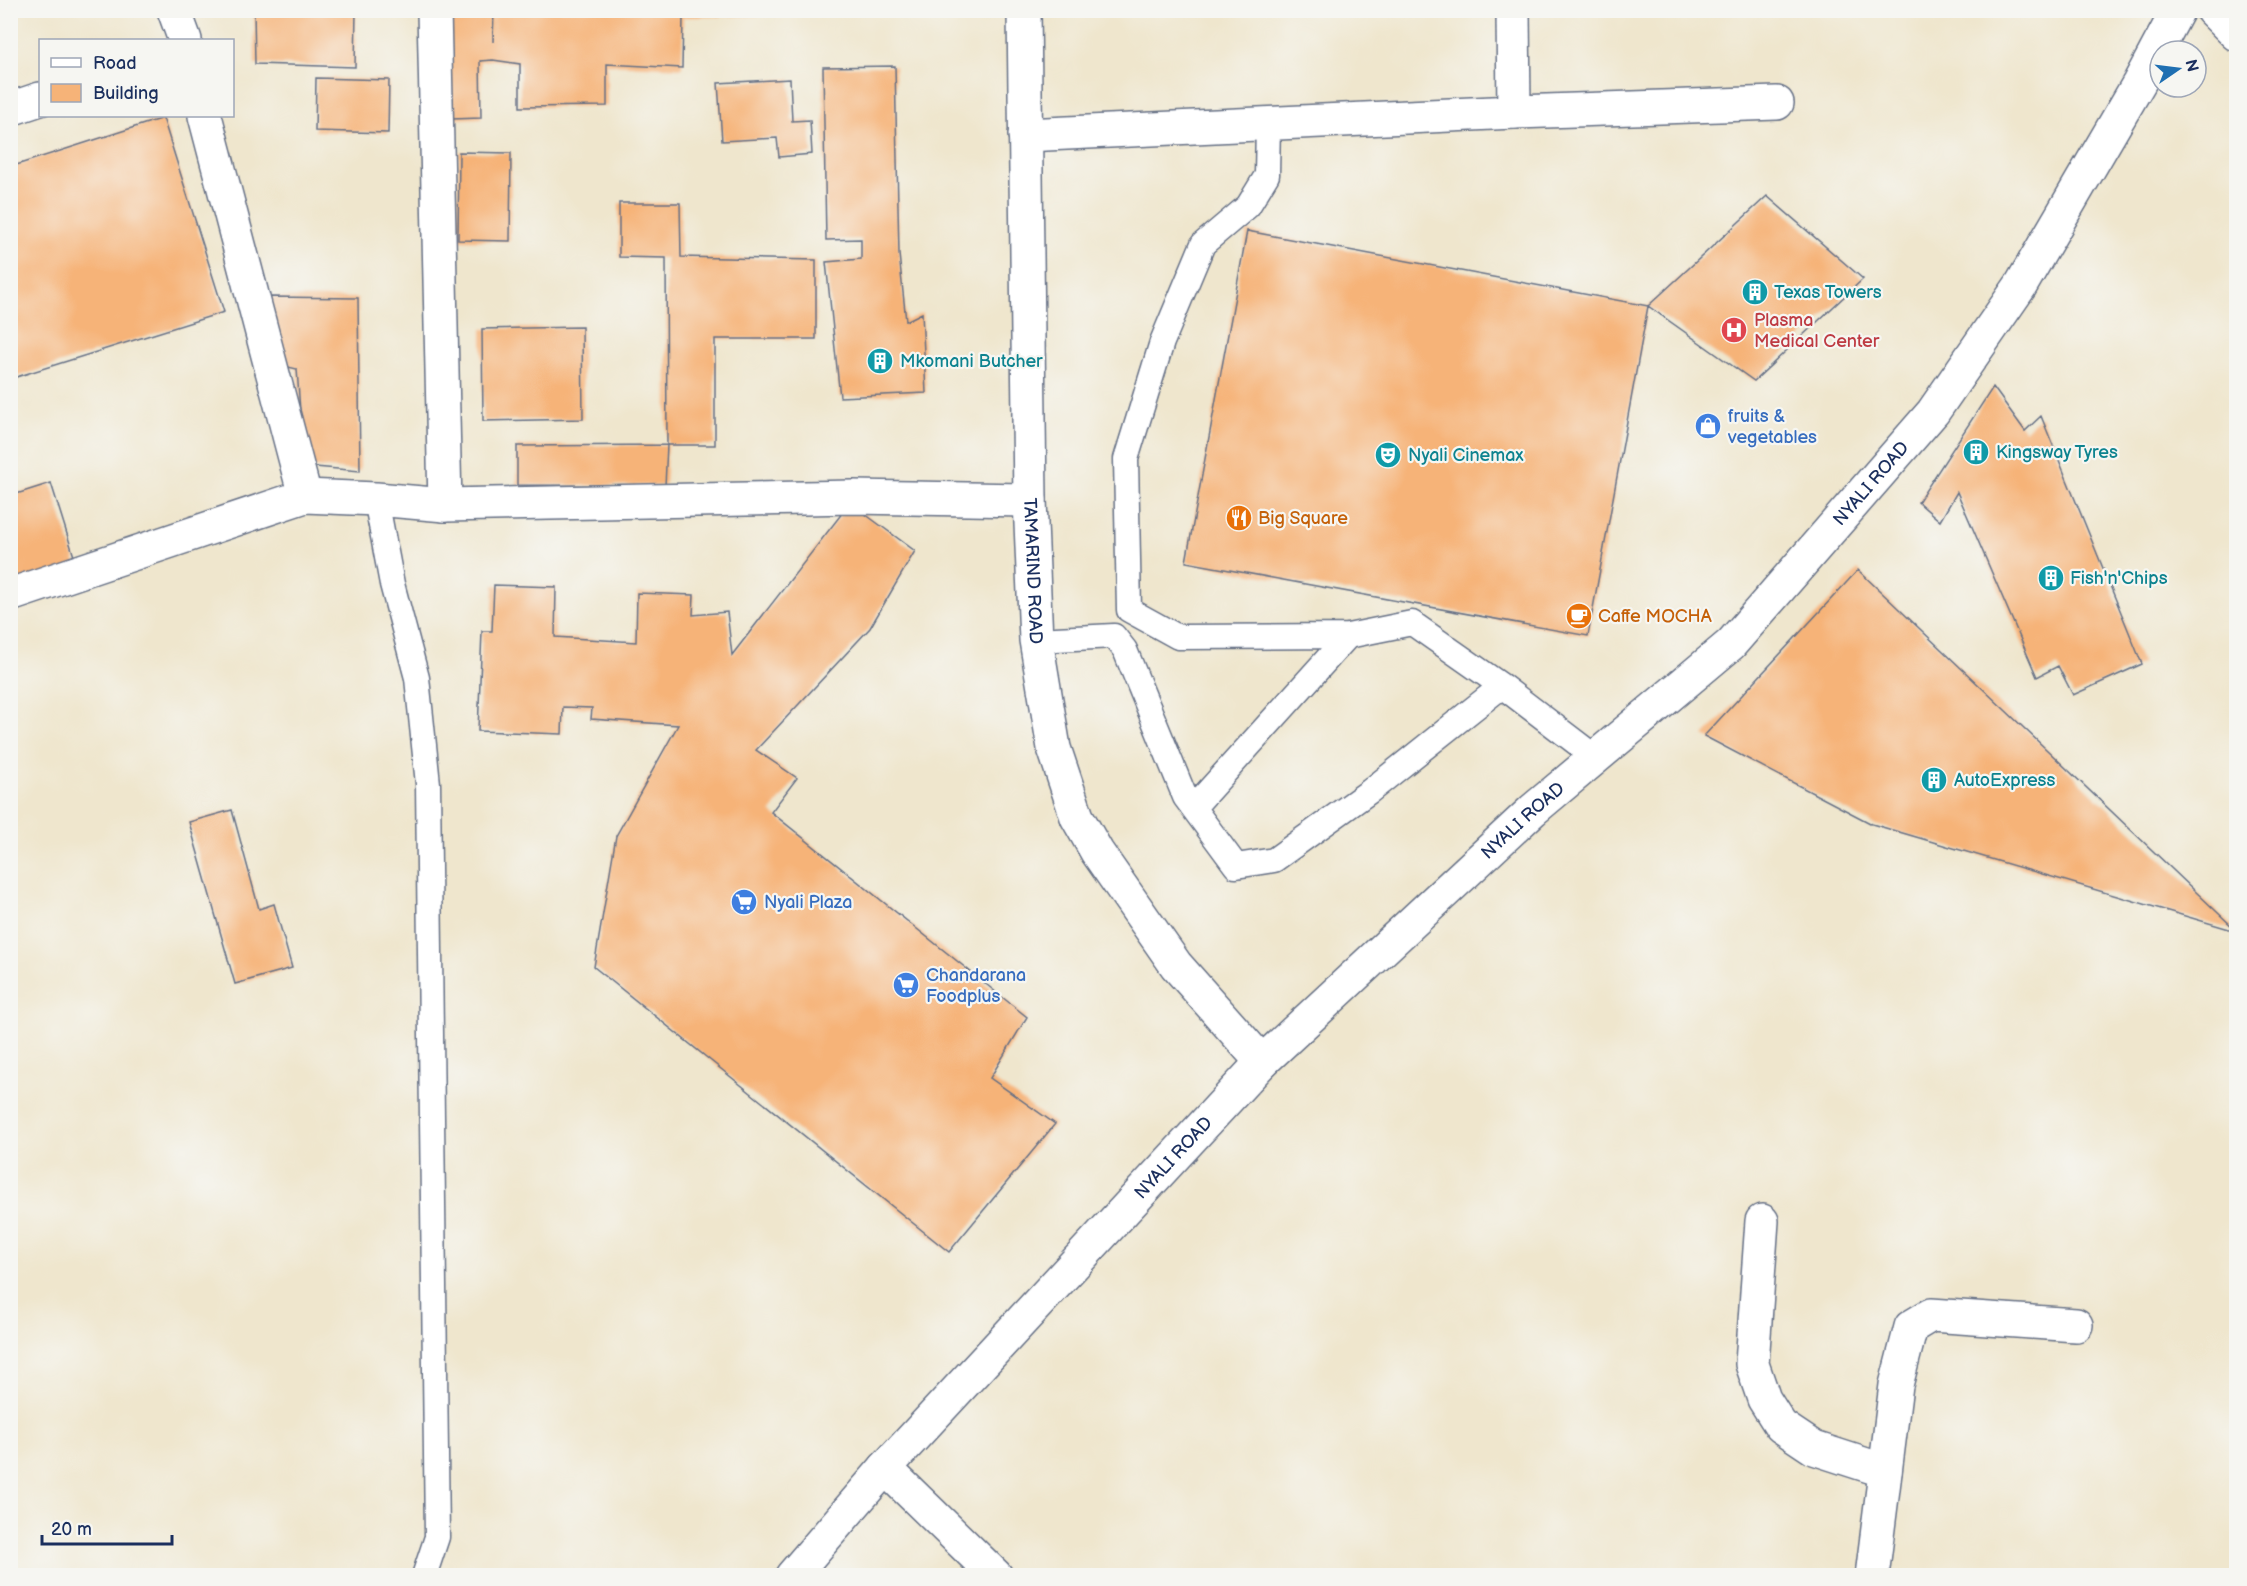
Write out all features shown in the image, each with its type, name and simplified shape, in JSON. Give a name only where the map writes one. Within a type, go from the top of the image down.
[{"type":"street","points":[[174,10],[185,39]]},
{"type":"street","points":[[434,10],[445,505]]},
{"type":"street","name":"TAMARIND ROAD","points":[[1024,10],[1030,500],[1036,640],[1054,748],[1077,817],[1096,852],[1176,965],[1262,1062]]},
{"type":"street","points":[[1513,10],[1514,112]]},
{"type":"street","name":"NYALI ROAD","points":[[792,1575],[885,1468],[1262,1062],[1533,810],[1731,644],[1934,412],[2021,285],[2139,83],[2178,10]]},
{"type":"street","points":[[2212,10],[2236,34]]},
{"type":"street","points":[[10,109],[39,99]]},
{"type":"street","points":[[1024,135],[1514,112],[1777,103]]},
{"type":"street","points":[[205,117],[305,496]]},
{"type":"street","points":[[10,595],[305,496],[445,505],[853,497],[1030,500]]},
{"type":"street","points":[[1762,1221],[1752,1364],[1764,1400],[1781,1426],[1814,1448],[1885,1471]]},
{"type":"street","points":[[1872,1575],[1896,1385],[1911,1327],[1931,1315],[2076,1325]]},
{"type":"street","points":[[885,1468],[996,1575]]},
{"type":"lane","points":[[1114,636],[1129,610],[1126,459],[1162,342],[1203,244],[1248,206],[1267,175],[1268,123]]},
{"type":"lane","points":[[376,499],[392,584],[417,678],[428,784],[437,1537],[424,1575]]},
{"type":"lane","points":[[1129,610],[1178,637],[1348,636],[1412,623],[1502,686],[1595,758]]},
{"type":"lane","points":[[1114,636],[1125,650],[1185,797],[1236,866],[1274,860],[1370,791],[1502,686]]},
{"type":"lane","points":[[1036,640],[1114,636]]},
{"type":"lane","points":[[1193,808],[1348,636]]},
{"type":"building","points":[[254,10],[356,10],[355,67],[255,64]]},
{"type":"building","points":[[447,10],[493,10],[493,42],[494,10],[789,10],[789,15],[683,17],[682,68],[607,64],[607,106],[520,107],[520,64],[493,60],[480,61],[481,118],[451,119]]},
{"type":"building","points":[[895,66],[899,254],[906,321],[922,313],[926,393],[840,397],[826,262],[861,259],[861,239],[826,240],[823,67]]},
{"type":"building","points":[[316,78],[389,80],[388,133],[315,131]]},
{"type":"building","points":[[790,79],[792,121],[810,120],[812,154],[779,157],[777,138],[722,141],[718,83]]},
{"type":"building","points":[[163,118],[224,312],[10,379],[10,167]]},
{"type":"building","points":[[459,152],[511,153],[510,241],[458,240]]},
{"type":"building","name":"Texas Towers","points":[[1767,196],[1863,279],[1754,381],[1648,306]]},
{"type":"building","points":[[619,203],[680,203],[681,257],[816,260],[816,339],[715,339],[715,445],[667,445],[666,258],[619,257]]},
{"type":"building","points":[[1247,231],[1648,306],[1588,636],[1186,562]]},
{"type":"building","points":[[269,297],[358,298],[360,471],[304,466],[297,369],[267,362]]},
{"type":"building","points":[[582,327],[583,419],[483,421],[482,329]]},
{"type":"building","name":"Fish'n'Chips","points":[[1993,387],[2025,431],[2041,416],[2142,664],[2073,695],[2058,666],[2037,677],[1957,492],[1940,521],[1918,502]]},
{"type":"building","points":[[667,445],[665,486],[517,485],[517,446]]},
{"type":"building","points":[[51,483],[77,566],[10,586],[10,496]]},
{"type":"building","name":"Nyali Plaza","points":[[850,503],[915,551],[870,628],[756,750],[797,778],[771,812],[1027,1017],[990,1078],[1055,1124],[949,1252],[594,967],[616,836],[678,725],[591,719],[592,708],[563,707],[562,734],[478,731],[482,631],[492,631],[494,585],[556,587],[555,637],[636,642],[637,593],[694,595],[693,615],[727,612],[732,655]]},
{"type":"building","name":"AutoExpress","points":[[1858,570],[2236,931],[1872,824],[1704,736]]},
{"type":"building","points":[[232,810],[259,909],[274,904],[292,968],[235,984],[189,822]]},
{"type":"place","name":"Texas Towers","points":[[1755,292]]},
{"type":"place","name":"Plasma Medical Center","points":[[1734,330]]},
{"type":"place","name":"Mkomani Butcher","points":[[880,361]]},
{"type":"place","name":"fruits & vegetables","points":[[1708,426]]},
{"type":"place","name":"Kingsway Tyres","points":[[1976,452]]},
{"type":"place","name":"Nyali Cinemax","points":[[1388,455]]},
{"type":"place","name":"Big Square","points":[[1239,518]]},
{"type":"place","name":"Fish'n'Chips","points":[[2051,578]]},
{"type":"place","name":"Caffe MOCHA","points":[[1579,616]]},
{"type":"place","name":"AutoExpress","points":[[1934,780]]},
{"type":"place","name":"Nyali Plaza","points":[[744,902]]},
{"type":"place","name":"Chandarana Foodplus","points":[[906,985]]}]
